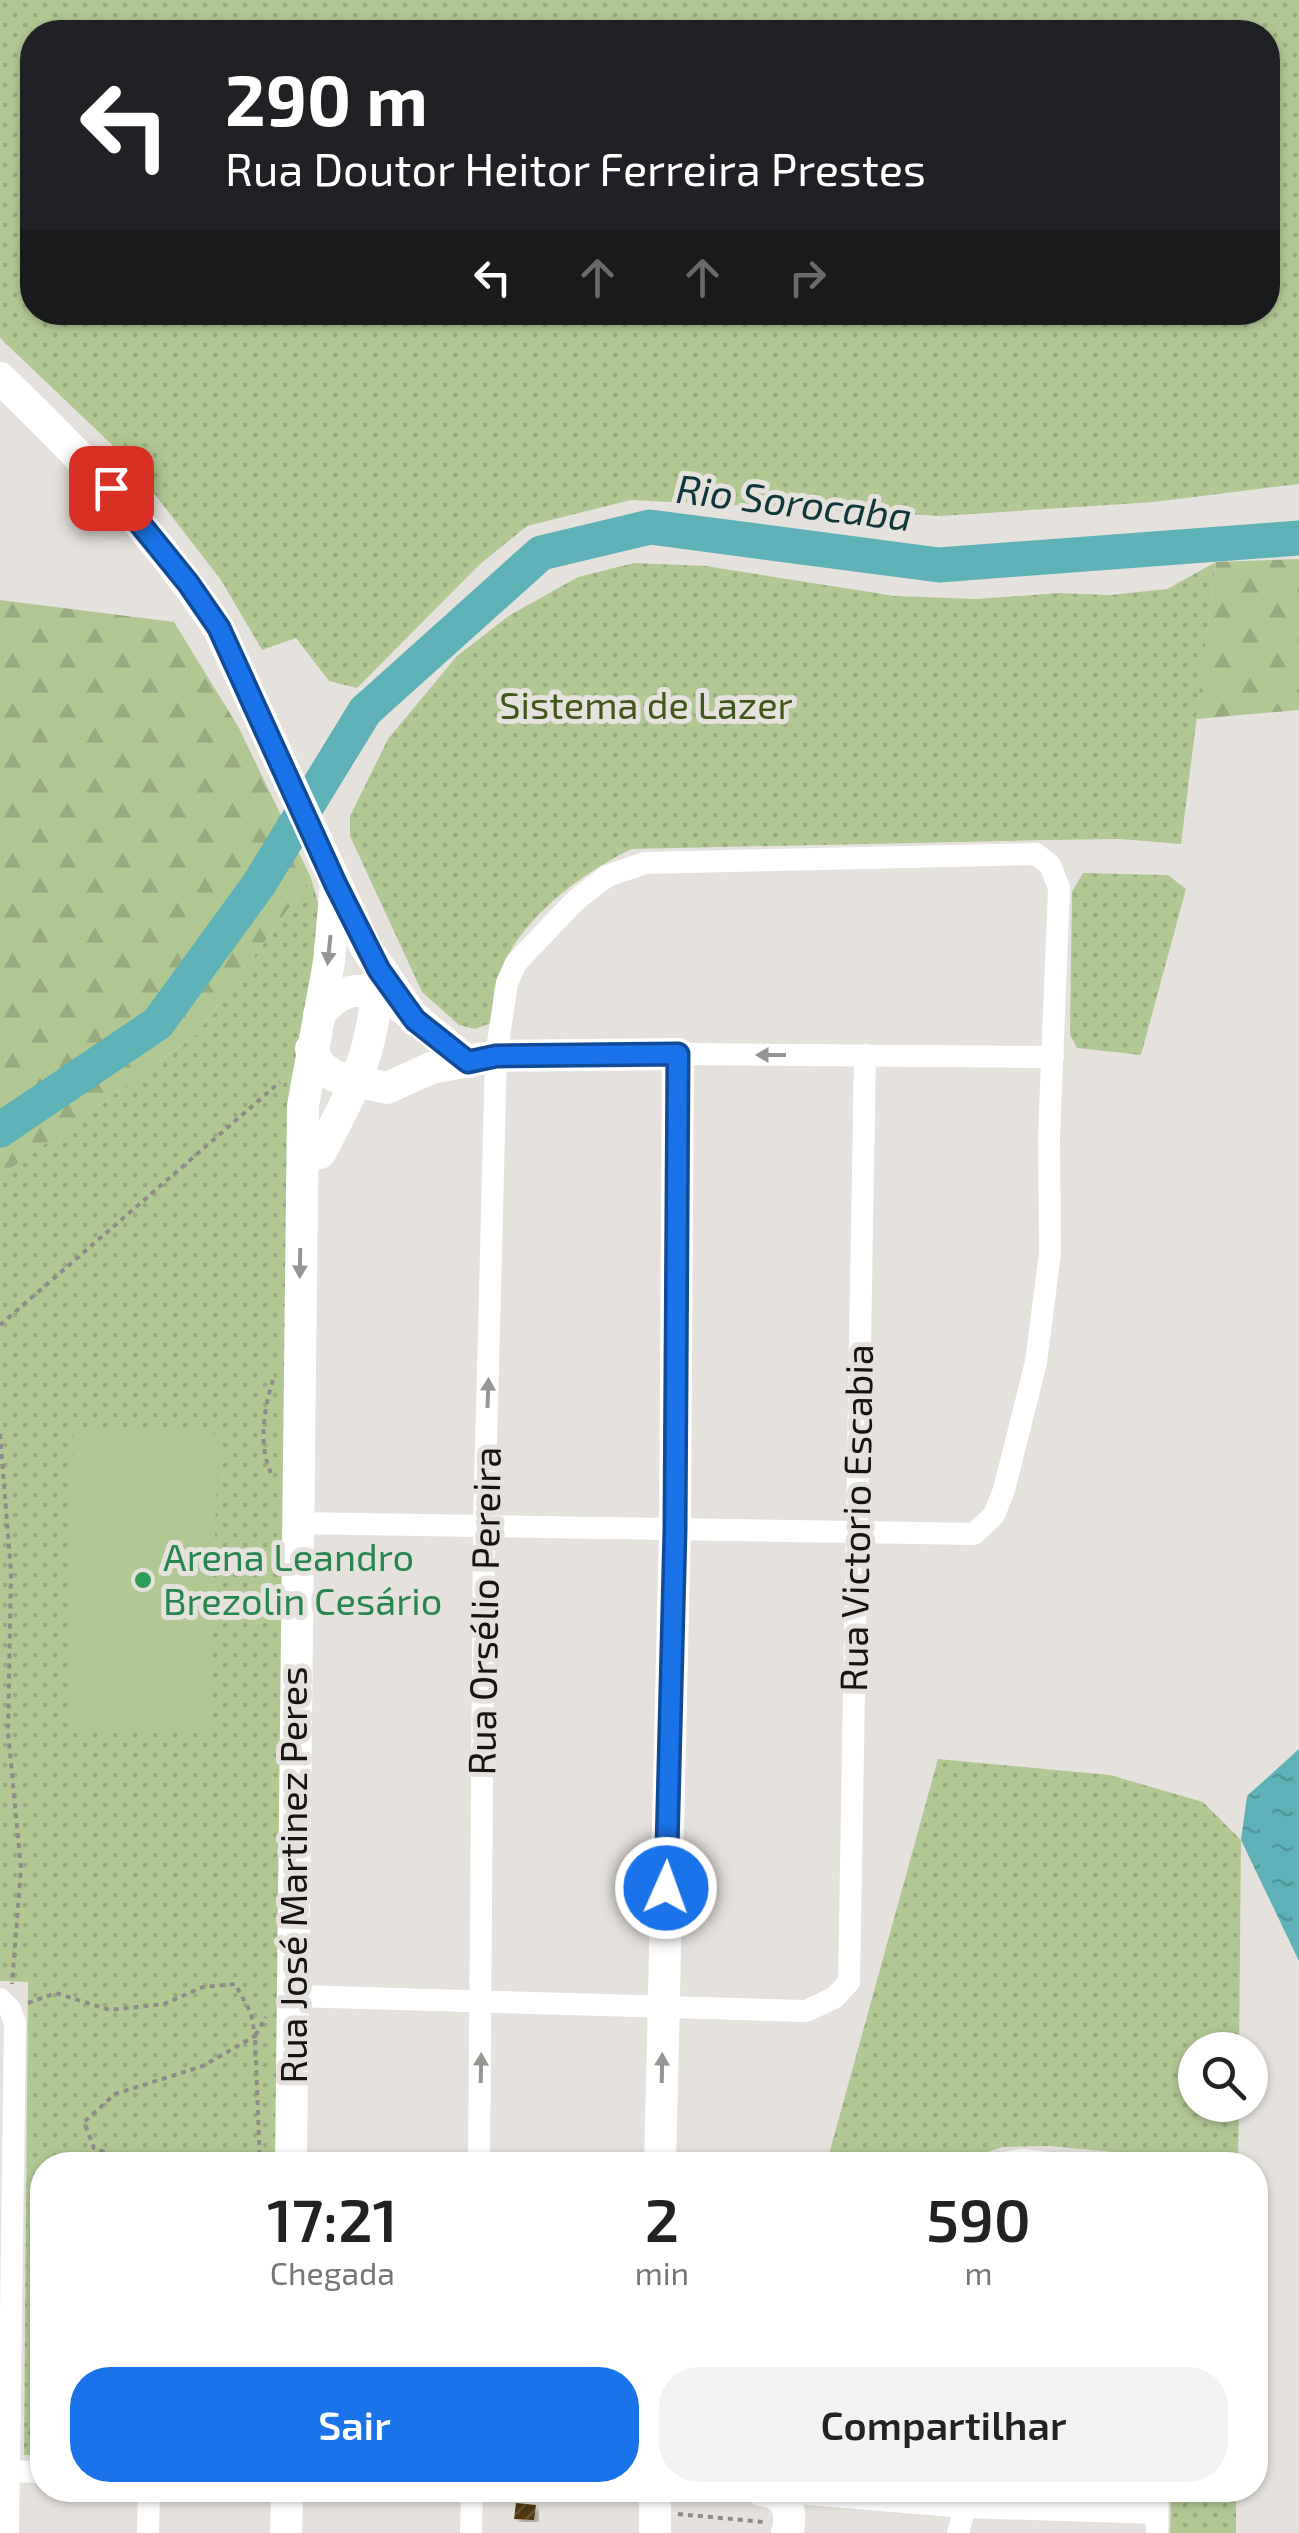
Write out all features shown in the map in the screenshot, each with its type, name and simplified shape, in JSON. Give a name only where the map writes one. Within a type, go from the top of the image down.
[{"type":"main road","points":[[0,378],[111,488],[219,628],[378,981],[415,1020],[482,1059]]},
{"type":"main road","name":"Rua José Martinez Peres","points":[[291,2152],[296,1523],[311,1160],[301,1061],[319,1015],[328,962],[333,879]]},
{"type":"main road","points":[[319,1015],[337,994],[378,981]]},
{"type":"main road","name":"Rua José Martinez Peres","points":[[311,1160],[357,1083],[375,1022],[378,981]]},
{"type":"main road","points":[[301,1061],[322,1067],[334,1076],[387,1088],[431,1068],[482,1059],[678,1054],[675,1529],[660,2152]]},
{"type":"main road","points":[[311,1160],[402,1083]]},
{"type":"main road","points":[[286,2502],[286,2533]]},
{"type":"main road","points":[[784,2502],[790,2510],[789,2529]]},
{"type":"street","points":[[296,1523],[974,1534],[994,1515],[1004,1490],[1036,1362],[1050,1254],[1048,1137],[1059,888],[1050,864],[1036,854],[645,863],[607,876],[576,900],[516,963],[482,1059]]},
{"type":"street","points":[[678,1054],[1053,1056]]},
{"type":"street","name":"Rua Victorio Escabia","points":[[663,2008],[806,2011],[834,1998],[849,1982],[865,1055]]},
{"type":"street","name":"Rua Orsélio Pereira","points":[[479,2152],[484,1526],[482,1059]]},
{"type":"street","points":[[293,1996],[663,2008]]},
{"type":"street","points":[[5,2004],[15,2023],[5,2471],[8,2533]]},
{"type":"street","points":[[5,2471],[30,2472]]},
{"type":"street","points":[[148,2533],[149,2502]]},
{"type":"street","points":[[471,2533],[472,2502]]},
{"type":"street","points":[[789,2529],[820,2502]]},
{"type":"street","points":[[919,2502],[964,2507],[1157,2512]]},
{"type":"street","points":[[958,2533],[964,2507]]},
{"type":"path","points":[[0,1325],[301,1061]]},
{"type":"path","points":[[0,1434],[11,1572],[8,1732],[21,1868],[5,2004],[56,1993],[110,2010],[164,2004],[203,1987],[235,1984],[251,2014],[256,2036],[203,2066],[115,2094],[84,2122],[94,2148],[104,2152]]},
{"type":"path","points":[[664,2508],[789,2529]]},
{"type":"green space","points":[[0,0],[1299,0],[1299,484],[1154,502],[941,516],[631,500],[527,526],[479,565],[357,688],[329,681],[296,638],[262,650],[221,580],[129,461],[0,338]]},
{"type":"green space","points":[[1299,559],[1299,710],[1196,719],[1216,562]]},
{"type":"green space","name":"Sistema de Lazer","points":[[1216,562],[1181,844],[1121,839],[631,849],[569,887],[532,921],[505,961],[496,983],[493,1022],[475,1029],[459,1025],[422,992],[350,836],[350,816],[388,739],[457,656],[510,615],[578,577],[634,563],[706,566],[895,596],[977,599],[1167,589]]},
{"type":"green space","points":[[0,600],[174,622],[239,728],[311,878],[196,1035],[0,1176]]},
{"type":"green space","points":[[1083,873],[1168,875],[1186,889],[1141,1055],[1077,1048],[1070,1035],[1072,892]]},
{"type":"green space","points":[[311,878],[320,909],[281,2152],[30,2152],[30,2455],[24,2455],[28,1982],[0,1981],[0,1176],[196,1035]]},
{"type":"green space","name":"Arena Leandro Brezolin Cesário","points":[[74,1427],[218,1434],[209,1733],[69,1727]]},
{"type":"green space","points":[[938,1759],[1110,1775],[1203,1802],[1241,1840],[1239,2032],[1178,2032],[1178,2122],[1239,2122],[1238,2152],[1114,2152],[1049,2146],[1002,2147],[988,2152],[830,2152]]},
{"type":"green space","points":[[1171,2502],[1236,2502],[1236,2533],[1170,2533]]},
{"type":"water","points":[[1299,1749],[1299,1961],[1241,1840],[1247,1796]]},
{"type":"building","points":[[516,2503],[536,2505],[534,2520],[514,2519]]},
{"type":"waterway","name":"Rio Sorocaba","points":[[0,1130],[158,1023],[259,884],[365,711],[541,553],[650,527],[939,565],[1299,538]]},
{"type":"place","name":"Arena Leandro Brezolin Cesário","points":[[143,1580]]},
{"type":"route","points":[[111,488],[219,628],[366,948],[415,1020],[468,1062],[496,1056],[678,1054],[675,1529],[666,1888]]}]
